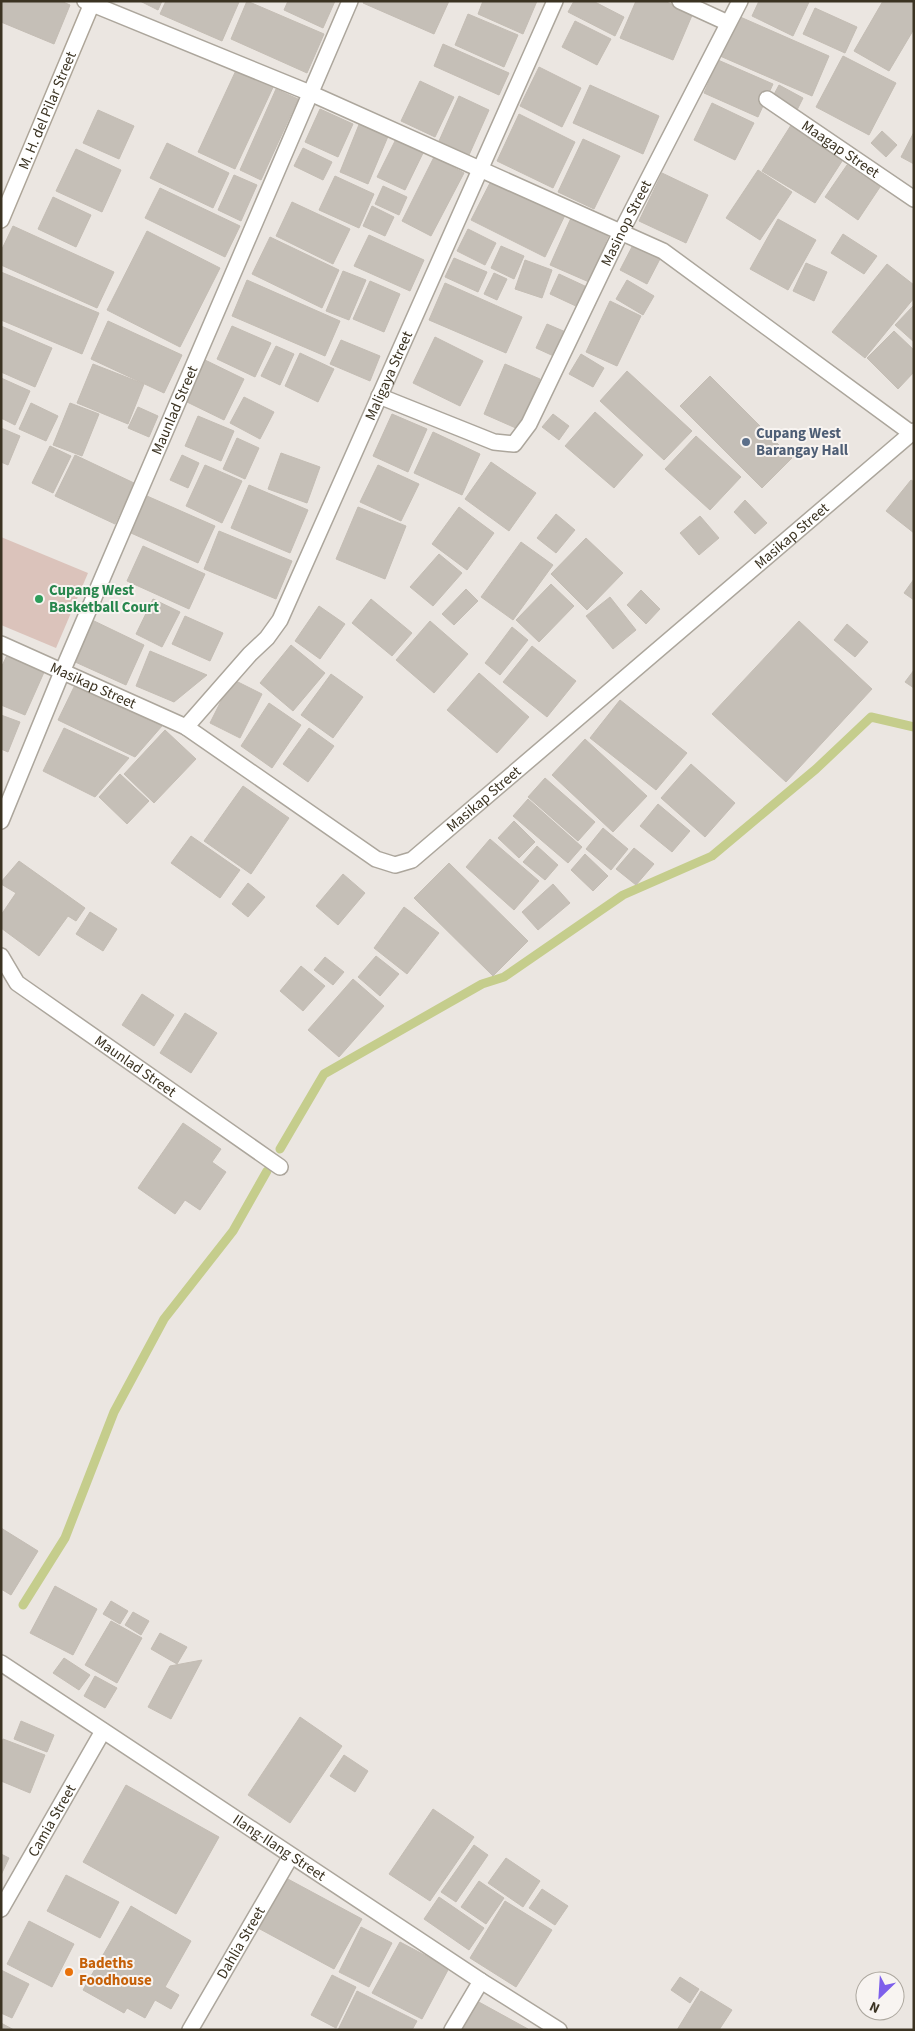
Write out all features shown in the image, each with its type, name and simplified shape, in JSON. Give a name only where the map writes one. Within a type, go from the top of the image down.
[{"type":"street","name":"Maunlad Street","points":[[1,820],[62,672],[350,1]]},
{"type":"street","name":"Maligaya Street","points":[[186,727],[250,654],[267,638],[280,620],[555,1]]},
{"type":"street","points":[[680,1],[728,23]]},
{"type":"street","name":"Masinop Street","points":[[379,396],[494,442],[514,444],[529,424],[621,232],[740,1]]},
{"type":"street","points":[[90,2],[310,93],[662,251],[913,432]]},
{"type":"street","name":"M. H. del Pilar Street","points":[[1,220],[90,2]]},
{"type":"street","name":"Maagap Street","points":[[767,99],[914,199]]},
{"type":"street","name":"Masikap Street","points":[[1,644],[186,727],[376,859],[395,864],[412,860],[913,432]]},
{"type":"street","name":"Maunlad Street","points":[[1,956],[17,983],[280,1167]]},
{"type":"street","name":"Ilang-Ilang Street","points":[[1,1664],[481,1981],[559,2030]]},
{"type":"street","name":"Camia Street","points":[[1,1909],[103,1731]]},
{"type":"street","name":"Dahlia Street","points":[[190,2030],[291,1856]]},
{"type":"street","points":[[452,2030],[481,1981]]},
{"type":"shaded area","name":"Cupang West Basketball Court","points":[[1,537],[88,573],[56,648],[1,625]]},
{"type":"building","points":[[1,1],[61,1],[70,5],[54,44],[1,22]]},
{"type":"building","points":[[140,1],[162,1],[158,10]]},
{"type":"building","points":[[166,1],[239,2],[222,41],[160,14]]},
{"type":"building","points":[[247,1],[324,34],[307,73],[231,39]]},
{"type":"building","points":[[288,1],[335,1],[323,28],[284,10]]},
{"type":"building","points":[[364,1],[449,1],[434,34],[363,3]]},
{"type":"building","points":[[483,1],[537,1],[523,34],[478,14]]},
{"type":"building","points":[[574,1],[593,1],[624,17],[615,36],[568,12]]},
{"type":"building","points":[[636,1],[664,1],[693,13],[673,60],[620,38]]},
{"type":"building","points":[[759,1],[809,2],[793,36],[752,16]]},
{"type":"building","points":[[883,1],[914,1],[914,29],[889,71],[854,51]]},
{"type":"building","points":[[815,8],[857,27],[845,53],[803,34]]},
{"type":"building","points":[[468,14],[518,35],[504,67],[455,45]]},
{"type":"building","points":[[738,16],[829,56],[812,96],[720,56]]},
{"type":"building","points":[[575,21],[611,39],[597,65],[562,47]]},
{"type":"building","points":[[443,44],[509,73],[499,95],[434,66]]},
{"type":"building","points":[[843,56],[896,83],[869,135],[816,107]]},
{"type":"building","points":[[718,60],[773,84],[758,117],[704,93]]},
{"type":"building","points":[[238,66],[275,83],[235,169],[198,152]]},
{"type":"building","points":[[539,67],[581,88],[562,127],[520,106]]},
{"type":"building","points":[[420,81],[454,97],[435,137],[401,121]]},
{"type":"building","points":[[590,85],[659,116],[643,154],[573,123]]},
{"type":"building","points":[[779,85],[803,98],[796,112],[771,100]]},
{"type":"building","points":[[276,89],[298,99],[261,180],[240,170]]},
{"type":"building","points":[[459,96],[489,110],[469,155],[439,141]]},
{"type":"building","points":[[712,103],[754,123],[735,160],[694,140]]},
{"type":"building","points":[[320,109],[353,124],[338,157],[305,142]]},
{"type":"building","points":[[98,110],[134,126],[119,159],[83,143]]},
{"type":"building","points":[[519,114],[575,142],[553,188],[497,161]]},
{"type":"building","points":[[360,122],[389,134],[368,184],[340,172]]},
{"type":"building","points":[[793,122],[846,155],[815,203],[762,171]]},
{"type":"building","points":[[882,131],[897,145],[886,157],[871,143]]},
{"type":"building","points":[[914,132],[914,164],[901,157]]},
{"type":"building","points":[[397,137],[424,151],[405,190],[377,177]]},
{"type":"building","points":[[583,139],[620,156],[594,209],[558,192]]},
{"type":"building","points":[[167,143],[229,173],[213,208],[150,178]]},
{"type":"building","points":[[303,148],[332,162],[323,180],[294,166]]},
{"type":"building","points":[[76,149],[121,170],[102,212],[56,191]]},
{"type":"building","points":[[434,157],[464,173],[431,236],[402,221]]},
{"type":"building","points":[[847,165],[880,187],[858,220],[825,197]]},
{"type":"building","points":[[758,170],[792,192],[760,240],[726,218]]},
{"type":"building","points":[[662,173],[708,195],[686,243],[639,221]]},
{"type":"building","points":[[234,175],[257,185],[241,221],[218,210]]},
{"type":"building","points":[[335,176],[374,194],[359,228],[319,210]]},
{"type":"building","points":[[493,177],[566,213],[545,257],[471,220]]},
{"type":"building","points":[[383,186],[407,197],[399,215],[375,204]]},
{"type":"building","points":[[160,188],[240,226],[225,257],[145,218]]},
{"type":"building","points":[[53,197],[91,215],[76,247],[38,229]]},
{"type":"building","points":[[292,202],[350,229],[333,264],[276,236]]},
{"type":"building","points":[[372,206],[394,217],[385,236],[363,226]]},
{"type":"building","points":[[571,218],[609,234],[589,282],[550,265]]},
{"type":"building","points":[[778,219],[816,240],[788,290],[750,269]]},
{"type":"building","points":[[13,226],[114,272],[97,308],[1,265],[1,251]]},
{"type":"building","points":[[468,229],[496,243],[485,265],[457,251]]},
{"type":"building","points":[[147,231],[220,268],[180,347],[107,310]]},
{"type":"building","points":[[843,234],[877,256],[864,274],[831,253]]},
{"type":"building","points":[[369,235],[424,260],[410,291],[354,266]]},
{"type":"building","points":[[270,237],[339,270],[322,308],[252,274]]},
{"type":"building","points":[[634,243],[661,257],[647,284],[620,270]]},
{"type":"building","points":[[501,246],[524,256],[514,279],[491,268]]},
{"type":"building","points":[[454,258],[487,272],[478,292],[445,277]]},
{"type":"building","points":[[525,260],[552,270],[542,298],[515,289]]},
{"type":"building","points":[[806,263],[827,272],[814,301],[793,291]]},
{"type":"building","points":[[887,264],[914,285],[914,298],[865,358],[832,332]]},
{"type":"building","points":[[343,271],[366,280],[349,320],[326,311]]},
{"type":"building","points":[[1,272],[99,313],[82,354],[1,320]]},
{"type":"building","points":[[494,273],[507,279],[497,300],[484,294]]},
{"type":"building","points":[[559,274],[587,287],[578,307],[550,294]]},
{"type":"building","points":[[247,280],[340,321],[325,356],[232,316]]},
{"type":"building","points":[[627,280],[654,296],[643,315],[616,299]]},
{"type":"building","points":[[370,281],[400,294],[384,332],[353,319]]},
{"type":"building","points":[[445,283],[522,317],[506,353],[429,320]]},
{"type":"building","points":[[610,301],[641,316],[617,366],[586,352]]},
{"type":"building","points":[[914,305],[914,342],[895,325]]},
{"type":"building","points":[[108,321],[182,355],[164,393],[91,359]]},
{"type":"building","points":[[547,324],[568,333],[558,358],[536,348]]},
{"type":"building","points":[[1,326],[52,348],[35,387],[1,372]]},
{"type":"building","points":[[232,326],[271,343],[255,377],[217,359]]},
{"type":"building","points":[[894,331],[914,350],[914,372],[898,389],[867,358]]},
{"type":"building","points":[[435,337],[483,361],[460,406],[413,383]]},
{"type":"building","points":[[341,340],[380,356],[370,381],[330,364]]},
{"type":"building","points":[[276,346],[294,354],[280,385],[261,376]]},
{"type":"building","points":[[300,353],[334,369],[318,402],[285,386]]},
{"type":"building","points":[[581,354],[604,368],[593,387],[569,374]]},
{"type":"building","points":[[205,360],[244,379],[224,420],[185,401]]},
{"type":"building","points":[[93,364],[144,384],[128,424],[77,403]]},
{"type":"building","points":[[505,364],[540,379],[518,429],[484,414]]},
{"type":"building","points":[[627,371],[692,431],[664,460],[600,401]]},
{"type":"building","name":"Cupang West Barangay Hall","points":[[710,376],[792,458],[762,488],[680,406]]},
{"type":"building","points":[[1,378],[30,391],[15,425],[1,418]]},
{"type":"building","points":[[244,397],[274,412],[260,439],[230,423]]},
{"type":"building","points":[[31,403],[58,416],[46,441],[19,429]]},
{"type":"building","points":[[70,403],[99,414],[82,456],[53,445]]},
{"type":"building","points":[[138,407],[158,416],[149,437],[128,428]]},
{"type":"building","points":[[595,412],[643,455],[614,488],[565,446]]},
{"type":"building","points":[[392,414],[427,429],[408,472],[373,456]]},
{"type":"building","points":[[553,414],[569,426],[559,440],[542,427]]},
{"type":"building","points":[[198,416],[234,431],[221,461],[185,446]]},
{"type":"building","points":[[1,428],[20,436],[8,465],[1,462]]},
{"type":"building","points":[[433,432],[480,454],[462,495],[414,473]]},
{"type":"building","points":[[696,436],[741,477],[710,510],[665,469]]},
{"type":"building","points":[[237,438],[259,448],[245,479],[223,469]]},
{"type":"building","points":[[50,446],[71,456],[53,493],[32,483]]},
{"type":"building","points":[[281,453],[320,467],[307,503],[268,489]]},
{"type":"building","points":[[75,455],[134,483],[115,524],[55,496]]},
{"type":"building","points":[[182,455],[199,463],[188,488],[170,480]]},
{"type":"building","points":[[491,462],[536,493],[509,531],[465,499]]},
{"type":"building","points":[[205,465],[242,481],[222,523],[186,506]]},
{"type":"building","points":[[378,465],[419,484],[401,521],[360,502]]},
{"type":"building","points":[[911,480],[914,482],[914,533],[886,511]]},
{"type":"building","points":[[249,485],[308,510],[290,553],[231,528]]},
{"type":"building","points":[[147,496],[215,526],[198,563],[131,533]]},
{"type":"building","points":[[745,500],[767,523],[755,534],[734,512]]},
{"type":"building","points":[[358,507],[406,526],[385,579],[336,559]]},
{"type":"building","points":[[459,507],[494,533],[467,570],[432,544]]},
{"type":"building","points":[[556,514],[575,530],[556,553],[537,538]]},
{"type":"building","points":[[700,516],[719,538],[699,555],[680,533]]},
{"type":"building","points":[[219,531],[292,561],[276,599],[204,569]]},
{"type":"building","points":[[586,538],[623,573],[587,610],[551,574]]},
{"type":"building","points":[[521,542],[553,565],[513,620],[481,597]]},
{"type":"building","points":[[143,546],[205,574],[189,609],[127,581]]},
{"type":"building","points":[[439,554],[462,573],[433,606],[410,587]]},
{"type":"building","points":[[914,579],[914,600],[904,593]]},
{"type":"building","points":[[551,584],[574,606],[539,642],[516,620]]},
{"type":"building","points":[[466,589],[478,601],[454,625],[442,614]]},
{"type":"building","points":[[641,590],[660,609],[646,624],[627,605]]},
{"type":"building","points":[[610,597],[636,630],[613,649],[586,616]]},
{"type":"building","points":[[153,599],[180,612],[162,647],[136,634]]},
{"type":"building","points":[[371,599],[412,633],[392,656],[352,623]]},
{"type":"building","points":[[319,606],[345,624],[320,659],[295,641]]},
{"type":"building","points":[[185,616],[223,633],[210,661],[172,644]]},
{"type":"building","points":[[92,620],[144,645],[126,685],[73,661]]},
{"type":"building","points":[[430,621],[468,654],[434,693],[396,660]]},
{"type":"building","points":[[799,621],[872,689],[786,782],[712,714]]},
{"type":"building","points":[[847,624],[868,642],[855,657],[834,640]]},
{"type":"building","points":[[512,627],[528,640],[500,675],[485,663]]},
{"type":"building","points":[[291,645],[325,673],[293,711],[260,683]]},
{"type":"building","points":[[532,646],[576,681],[547,717],[503,682]]},
{"type":"building","points":[[150,651],[207,675],[174,702],[136,686]]},
{"type":"building","points":[[8,653],[45,670],[25,715],[1,705],[1,668]]},
{"type":"building","points":[[914,670],[914,688],[905,682]]},
{"type":"building","points":[[479,673],[529,717],[497,753],[447,710]]},
{"type":"building","points":[[331,674],[363,697],[333,738],[301,715]]},
{"type":"building","points":[[232,679],[262,694],[240,738],[210,723]]},
{"type":"building","points":[[74,687],[162,726],[135,757],[58,720]]},
{"type":"building","points":[[620,700],[687,753],[656,790],[590,738]]},
{"type":"building","points":[[269,703],[301,725],[272,768],[241,746]]},
{"type":"building","points":[[1,715],[20,722],[8,752],[1,749]]},
{"type":"building","points":[[64,728],[129,758],[95,797],[43,771]]},
{"type":"building","points":[[309,728],[334,746],[308,782],[283,764]]},
{"type":"building","points":[[165,730],[196,759],[154,803],[124,774]]},
{"type":"building","points":[[585,739],[647,796],[613,832],[552,775]]},
{"type":"building","points":[[691,764],[735,803],[705,837],[661,798]]},
{"type":"building","points":[[120,774],[149,801],[127,824],[99,797]]},
{"type":"building","points":[[545,778],[595,822],[578,841],[528,797]]},
{"type":"building","points":[[243,786],[289,818],[251,874],[204,841]]},
{"type":"building","points":[[528,799],[582,847],[568,863],[513,816]]},
{"type":"building","points":[[658,804],[690,831],[672,852],[640,826]]},
{"type":"building","points":[[514,821],[535,842],[519,858],[498,838]]},
{"type":"building","points":[[603,828],[628,849],[611,870],[586,849]]},
{"type":"building","points":[[191,836],[240,870],[220,898],[171,863]]},
{"type":"building","points":[[490,839],[539,881],[514,910],[466,867]]},
{"type":"building","points":[[537,846],[558,865],[545,880],[523,862]]},
{"type":"building","points":[[634,848],[654,864],[636,885],[616,869]]},
{"type":"building","points":[[585,854],[608,876],[593,891],[571,870]]},
{"type":"building","points":[[19,861],[85,908],[76,921],[68,916],[39,956],[1,928],[1,915],[16,893],[1,884],[1,882]]},
{"type":"building","points":[[449,863],[528,941],[493,976],[414,898]]},
{"type":"building","points":[[343,874],[365,893],[338,925],[316,906]]},
{"type":"building","points":[[248,883],[265,897],[248,917],[232,904]]},
{"type":"building","points":[[553,884],[570,903],[538,930],[522,912]]},
{"type":"building","points":[[404,907],[439,933],[407,974],[374,948]]},
{"type":"building","points":[[90,912],[117,929],[103,951],[76,934]]},
{"type":"building","points":[[376,956],[399,974],[380,996],[358,977]]},
{"type":"building","points":[[325,957],[344,972],[333,985],[314,970]]},
{"type":"building","points":[[301,966],[325,986],[303,1011],[280,991]]},
{"type":"building","points":[[353,979],[384,1006],[339,1057],[308,1030]]},
{"type":"building","points":[[142,994],[174,1015],[154,1046],[122,1025]]},
{"type":"building","points":[[185,1013],[217,1033],[191,1073],[160,1053]]},
{"type":"building","points":[[183,1123],[221,1149],[212,1162],[226,1172],[200,1210],[185,1200],[175,1214],[138,1188]]},
{"type":"building","points":[[1,1528],[38,1551],[11,1595],[1,1589]]},
{"type":"building","points":[[55,1586],[97,1609],[73,1655],[30,1633]]},
{"type":"building","points":[[111,1601],[128,1611],[120,1624],[103,1614]]},
{"type":"building","points":[[133,1612],[149,1621],[141,1635],[125,1625]]},
{"type":"building","points":[[111,1621],[142,1638],[117,1683],[85,1665]]},
{"type":"building","points":[[160,1633],[187,1647],[177,1664],[151,1649]]},
{"type":"building","points":[[64,1658],[90,1675],[79,1690],[53,1673]]},
{"type":"building","points":[[202,1660],[171,1719],[148,1707],[170,1666]]},
{"type":"building","points":[[95,1676],[117,1688],[105,1708],[84,1696]]},
{"type":"building","points":[[300,1717],[342,1746],[290,1823],[248,1795]]},
{"type":"building","points":[[21,1721],[54,1735],[47,1752],[14,1739]]},
{"type":"building","points":[[3,1739],[45,1755],[30,1793],[1,1781],[1,1744]]},
{"type":"building","points":[[344,1755],[368,1771],[355,1792],[330,1776]]},
{"type":"building","points":[[126,1785],[219,1837],[176,1914],[83,1862]]},
{"type":"building","points":[[433,1809],[474,1837],[430,1901],[389,1874]]},
{"type":"building","points":[[474,1845],[488,1855],[456,1902],[441,1892]]},
{"type":"building","points":[[1,1854],[9,1858],[1,1875]]},
{"type":"building","points":[[506,1858],[540,1881],[523,1907],[488,1883]]},
{"type":"building","points":[[66,1875],[119,1902],[100,1938],[47,1911]]},
{"type":"building","points":[[286,1878],[362,1919],[334,1969],[258,1928]]},
{"type":"building","points":[[479,1881],[504,1898],[486,1924],[461,1907]]},
{"type":"building","points":[[542,1889],[568,1906],[555,1925],[529,1908]]},
{"type":"building","points":[[439,1897],[484,1928],[469,1950],[424,1919]]},
{"type":"building","points":[[505,1901],[552,1930],[516,1987],[470,1958]]},
{"type":"building","points":[[131,1906],[191,1941],[165,1987],[179,1995],[171,2009],[155,2000],[145,2018],[127,2008],[124,2013],[83,1990]]},
{"type":"building","points":[[29,1921],[74,1944],[52,1987],[7,1964]]},
{"type":"building","points":[[361,1927],[392,1943],[369,1987],[339,1972]]},
{"type":"building","points":[[400,1942],[449,1968],[422,2019],[372,1993]]},
{"type":"building","points":[[1,1970],[29,1984],[12,2018],[1,2013]]},
{"type":"building","points":[[332,1975],[356,1987],[336,2028],[311,2015]]},
{"type":"building","points":[[680,1977],[699,1989],[690,2003],[671,1990]]},
{"type":"building","points":[[357,1991],[417,2021],[412,2030],[338,2030]]},
{"type":"building","points":[[701,1991],[732,2010],[719,2030],[677,2030]]},
{"type":"building","points":[[477,2001],[528,2029],[462,2030]]},
{"type":"building","points":[[1,2023],[14,2030],[1,2030]]},
{"type":"waterway","points":[[280,1149],[324,1074],[482,984],[504,977],[623,895],[712,856],[816,769],[871,717],[914,727]]},
{"type":"waterway","points":[[23,1605],[65,1538],[114,1412],[164,1319],[233,1231],[267,1171]]},
{"type":"place","name":"Cupang West Barangay Hall","points":[[746,442]]},
{"type":"place","name":"Cupang West Basketball Court","points":[[39,599]]},
{"type":"place","name":"Badeths Foodhouse","points":[[69,1972]]}]
